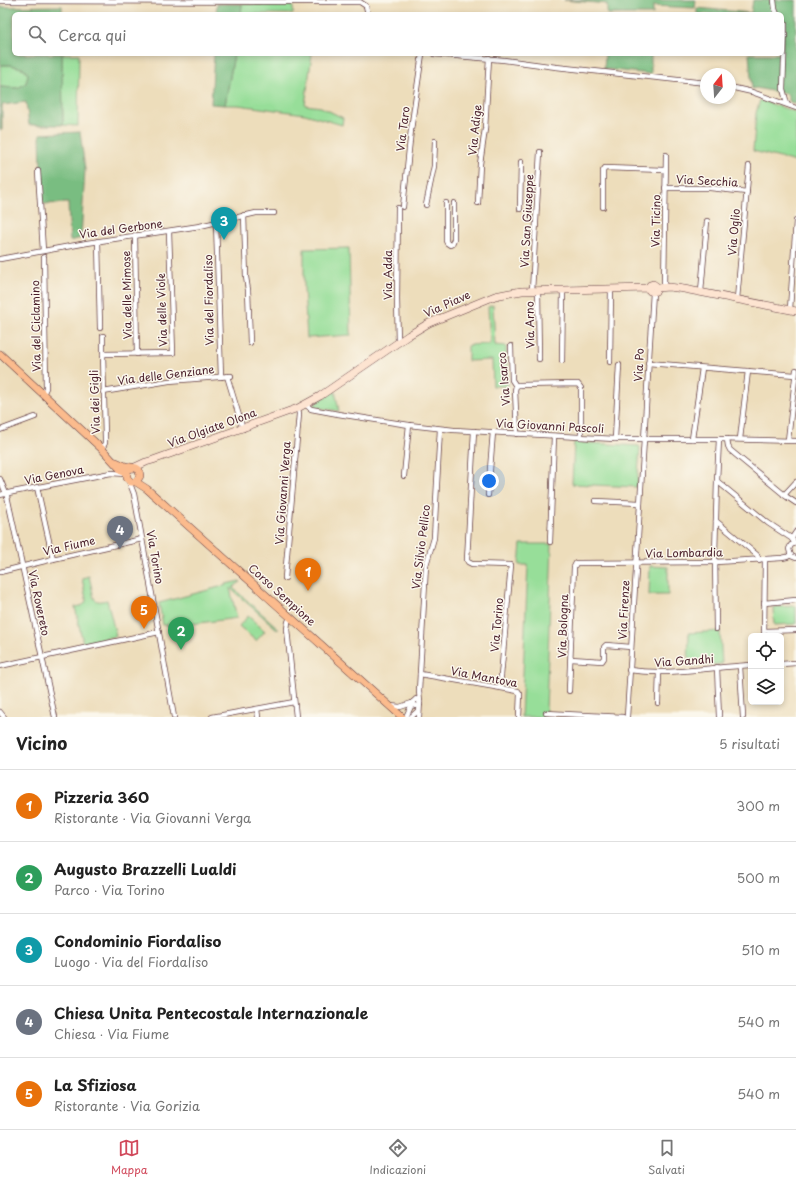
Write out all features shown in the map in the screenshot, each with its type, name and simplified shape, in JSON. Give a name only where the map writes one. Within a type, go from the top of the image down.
[{"type":"main road","points":[[0,354],[114,461],[125,466],[133,475]]},
{"type":"main road","name":"Corso Sempione","points":[[133,475],[402,717]]},
{"type":"street","points":[[774,0],[776,12]]},
{"type":"street","points":[[0,1],[360,2],[366,6],[368,12]]},
{"type":"street","points":[[784,22],[783,89],[787,104]]},
{"type":"street","name":"Via Taro","points":[[401,208],[422,56]]},
{"type":"street","points":[[462,56],[700,82]]},
{"type":"street","name":"Via Adige","points":[[478,203],[480,164],[485,136],[489,58]]},
{"type":"street","points":[[736,88],[752,92],[796,108]]},
{"type":"street","points":[[426,205],[434,166],[435,141]]},
{"type":"street","name":"Via San Giuseppe","points":[[535,290],[540,152]]},
{"type":"street","name":"Via Ticino","points":[[655,289],[665,188],[666,155]]},
{"type":"street","points":[[520,209],[521,162]]},
{"type":"street","name":"Via Oglio","points":[[737,299],[749,166]]},
{"type":"street","points":[[603,207],[603,171],[605,168],[666,170]]},
{"type":"street","points":[[38,171],[43,251]]},
{"type":"street","name":"Via Secchia","points":[[665,188],[710,188],[747,192]]},
{"type":"street","points":[[446,203],[446,241],[447,244],[450,245],[454,240],[454,203]]},
{"type":"street","name":"Via Adda","points":[[398,343],[397,307],[401,208]]},
{"type":"street","name":"Via del Gerbone","points":[[0,259],[98,241],[200,226],[256,213],[274,213]]},
{"type":"street","points":[[244,216],[250,343]]},
{"type":"street","points":[[701,292],[707,221]]},
{"type":"street","points":[[793,310],[796,221]]},
{"type":"street","name":"Via del Fiordaliso","points":[[216,222],[221,377]]},
{"type":"street","name":"Via delle Viole","points":[[137,354],[173,353],[169,231]]},
{"type":"street","name":"Via delle Mimose","points":[[135,235],[137,354]]},
{"type":"street","points":[[98,241],[100,328]]},
{"type":"street","name":"Via del Ciclamino","points":[[43,394],[46,388],[44,257]]},
{"type":"street","points":[[610,362],[611,288]]},
{"type":"street","name":"Via Piave","points":[[279,416],[306,404],[429,323],[506,293],[535,290],[611,288],[655,289],[701,292],[793,310]]},
{"type":"street","name":"Via Po","points":[[644,439],[648,363],[655,289]]},
{"type":"street","name":"Via Arno","points":[[535,290],[539,359]]},
{"type":"street","points":[[562,361],[563,290]]},
{"type":"street","name":"Via dei Gigli","points":[[102,449],[105,441],[103,336]]},
{"type":"street","name":"Via Isarco","points":[[511,346],[512,380],[516,386],[517,434]]},
{"type":"street","name":"Via dei Gigli","points":[[103,354],[137,354]]},
{"type":"street","points":[[648,363],[748,371],[796,372],[788,440]]},
{"type":"street","points":[[615,439],[619,365]]},
{"type":"street","points":[[692,439],[702,368]]},
{"type":"street","points":[[740,439],[748,371]]},
{"type":"street","name":"Via delle Genziane","points":[[103,392],[161,382],[229,376],[243,429]]},
{"type":"street","points":[[516,386],[578,384],[581,388],[581,437]]},
{"type":"street","name":"Via Giovanni Pascoli","points":[[306,404],[313,410],[440,429],[615,439],[796,440]]},
{"type":"street","name":"Via Giovanni Verga","points":[[285,578],[299,414],[298,408]]},
{"type":"street","name":"Via Olgiate Olona","points":[[133,475],[153,460],[279,416]]},
{"type":"street","points":[[0,430],[35,417]]},
{"type":"street","points":[[404,476],[409,425]]},
{"type":"street","name":"Via Silvio Pellico","points":[[419,717],[417,704],[426,564],[432,548],[434,534],[440,429]]},
{"type":"street","name":"Via Torino","points":[[474,431],[467,560],[472,564],[512,564],[500,688]]},
{"type":"street","points":[[488,495],[493,432]]},
{"type":"street","points":[[550,542],[554,436]]},
{"type":"street","name":"Via Firenze","points":[[627,717],[644,439]]},
{"type":"street","points":[[716,629],[716,481],[719,439]]},
{"type":"street","points":[[727,439],[727,444],[730,450],[784,495],[796,503]]},
{"type":"street","points":[[111,473],[114,467],[114,461]]},
{"type":"street","name":"Via Genova","points":[[0,495],[111,473],[133,475]]},
{"type":"street","name":"Via Torino","points":[[133,475],[134,494],[174,717]]},
{"type":"street","name":"Via Rovereto","points":[[0,479],[6,493],[55,717]]},
{"type":"street","points":[[716,481],[768,523],[794,541]]},
{"type":"street","points":[[784,495],[796,482]]},
{"type":"street","points":[[37,487],[53,559]]},
{"type":"street","points":[[595,501],[640,503]]},
{"type":"street","points":[[716,521],[757,555],[758,560]]},
{"type":"street","points":[[796,532],[794,541],[789,551],[791,555],[796,558]]},
{"type":"street","name":"Via Fiume","points":[[0,572],[142,539]]},
{"type":"street","name":"Via Lombardia","points":[[576,564],[716,562],[758,560],[791,555]]},
{"type":"street","points":[[764,633],[765,559]]},
{"type":"street","name":"Via Bologna","points":[[569,691],[574,567],[576,564]]},
{"type":"street","points":[[764,603],[796,600]]},
{"type":"street","points":[[290,617],[287,629],[296,717]]},
{"type":"street","points":[[772,633],[796,630]]},
{"type":"street","points":[[0,666],[159,632]]},
{"type":"street","points":[[571,659],[602,661],[604,659],[604,647],[606,645],[631,647]]},
{"type":"street","points":[[784,664],[796,663]]},
{"type":"street","name":"Via Gandhi","points":[[629,670],[647,673],[702,670],[748,665]]},
{"type":"street","points":[[740,666],[742,717]]},
{"type":"street","points":[[717,668],[718,717]]},
{"type":"street","points":[[658,703],[659,672]]},
{"type":"street","name":"Via Mantova","points":[[420,674],[519,692],[519,717]]},
{"type":"street","points":[[212,717],[294,702]]},
{"type":"street","points":[[390,706],[417,704]]},
{"type":"street","points":[[411,717],[417,704]]},
{"type":"street","name":"Via Silvio Pellico","points":[[406,717],[417,704]]},
{"type":"street","points":[[257,709],[258,717]]},
{"type":"street","points":[[0,712],[4,717]]},
{"type":"street","points":[[546,713],[623,717]]},
{"type":"green space","points":[[564,0],[696,0],[695,8],[653,6],[653,12],[607,12],[607,4]]},
{"type":"green space","points":[[753,0],[796,0],[796,105],[790,102],[787,94],[756,88],[752,89],[749,56],[784,56],[784,12],[751,12]]},
{"type":"green space","points":[[217,4],[242,4],[241,12],[216,12]]},
{"type":"green space","points":[[242,4],[293,5],[293,12],[241,12]]},
{"type":"green space","points":[[62,6],[62,12],[12,12],[12,56],[62,56],[63,125],[29,125],[26,102],[2,105],[2,130],[0,130],[0,87],[18,88],[26,83],[28,75],[25,69],[11,65],[0,65],[0,7]]},
{"type":"green space","points":[[697,8],[740,12],[697,12]]},
{"type":"green space","points":[[62,56],[79,56],[78,126],[63,125]]},
{"type":"green space","points":[[214,56],[234,56],[225,105],[211,104]]},
{"type":"green space","points":[[234,56],[312,56],[305,105],[321,107],[343,118],[342,125],[305,114],[238,105],[225,105]]},
{"type":"green space","points":[[605,56],[651,56],[651,74],[604,69]]},
{"type":"green space","points":[[0,65],[11,65],[25,69],[28,75],[26,83],[18,88],[0,87]]},
{"type":"green space","points":[[760,100],[796,112],[796,162],[753,151],[756,113]]},
{"type":"green space","points":[[80,132],[85,169],[81,238],[70,241],[68,203],[42,204],[40,134]]},
{"type":"green space","points":[[349,248],[351,335],[307,338],[304,288],[304,249]]},
{"type":"green space","points":[[493,305],[495,345],[506,346],[508,386],[493,386],[492,360],[468,361],[468,345],[490,344],[488,307]]},
{"type":"green space","points":[[335,390],[339,411],[314,407],[314,404]]},
{"type":"green space","points":[[574,442],[639,446],[637,487],[572,484]]},
{"type":"green space","points":[[521,544],[552,544],[546,711],[543,717],[521,717],[528,565],[519,565]]},
{"type":"green space","points":[[650,566],[668,567],[668,595],[649,595]]},
{"type":"green space","points":[[89,576],[95,600],[107,600],[116,636],[83,643],[75,607],[82,605],[86,601],[82,578]]},
{"type":"green space","points":[[240,581],[241,582],[233,588],[278,628],[278,630],[230,588],[237,618],[169,627],[168,625],[163,625],[159,603]]},
{"type":"green space","points":[[796,606],[796,624],[774,625],[773,607]]},
{"type":"green space","points":[[248,616],[265,631],[256,641],[239,626]]},
{"type":"green space","points":[[720,631],[722,664],[688,666],[689,633]]},
{"type":"place","name":"Condominio Fiordaliso","points":[[224,240]]},
{"type":"place","name":"Chiesa Unita Pentecostale Internazionale","points":[[120,549]]},
{"type":"place","name":"Pizzeria 360","points":[[308,591]]},
{"type":"place","name":"La Sfiziosa","points":[[144,629]]},
{"type":"place","name":"Augusto Brazzelli Lualdi","points":[[181,650]]}]
